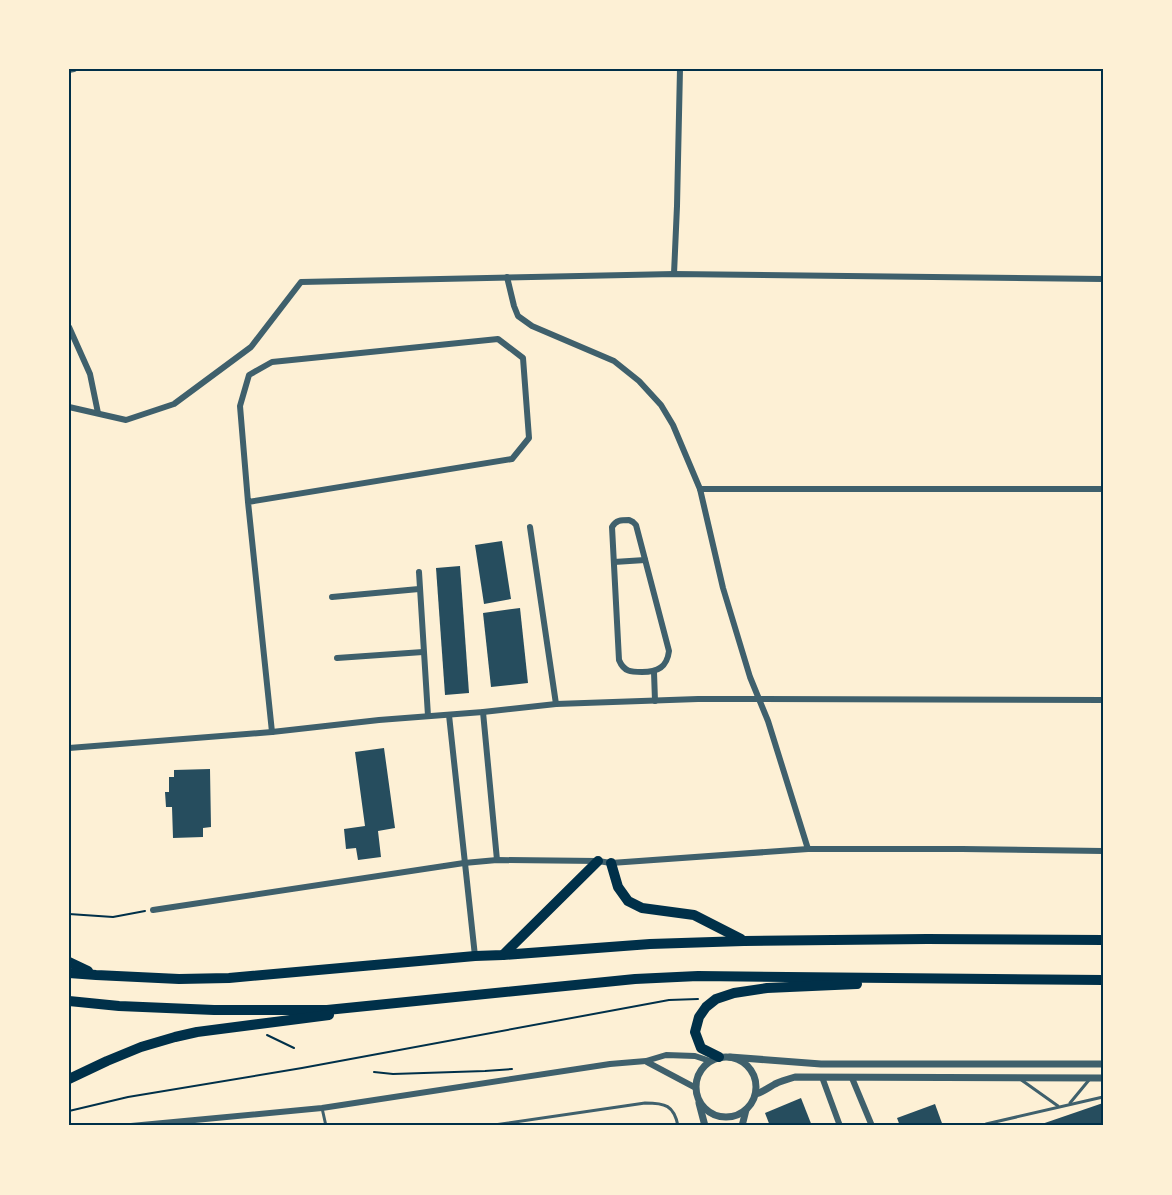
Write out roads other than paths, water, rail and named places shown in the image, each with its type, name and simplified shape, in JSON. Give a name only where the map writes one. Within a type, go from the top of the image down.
[{"type":"highway","points":[[504,955],[598,861]]},
{"type":"highway","points":[[611,863],[618,887],[628,901],[642,908],[693,915],[744,941]]},
{"type":"highway","points":[[69,973],[179,979],[229,978],[475,956],[650,944],[744,941],[1103,940]]},
{"type":"highway","points":[[69,962],[96,975]]},
{"type":"highway","points":[[69,1001],[119,1006],[327,1010],[635,979],[698,976],[1103,980]]},
{"type":"highway","points":[[720,1058],[701,1048],[695,1032],[699,1017],[706,1007],[716,999],[734,993],[767,988],[1014,979]]},
{"type":"highway","points":[[69,1079],[141,1047],[197,1032],[407,1003]]},
{"type":"street","points":[[69,70],[74,69]]},
{"type":"street","points":[[674,274],[680,69]]},
{"type":"street","points":[[69,407],[126,420],[174,404],[252,347],[301,282],[674,274],[1103,279]]},
{"type":"street","points":[[507,277],[518,316],[524,321],[614,361],[639,381],[660,405],[673,425],[700,489],[723,588],[750,677],[768,721],[808,849]]},
{"type":"street","points":[[69,327],[90,374],[98,413]]},
{"type":"street","points":[[248,502],[512,459],[529,438],[523,358],[498,339],[272,362],[249,375],[240,406],[248,502],[272,732]]},
{"type":"street","points":[[700,489],[1103,489]]},
{"type":"street","points":[[620,520],[629,520],[636,525],[645,560],[669,651],[665,664],[654,672],[630,672],[621,666],[619,660],[612,527],[615,523],[620,520]]},
{"type":"street","points":[[530,527],[556,704]]},
{"type":"street","points":[[614,562],[645,560]]},
{"type":"street","points":[[419,573],[428,716]]},
{"type":"street","points":[[332,597],[419,589]]},
{"type":"street","points":[[337,658],[423,652]]},
{"type":"street","points":[[654,672],[655,701]]},
{"type":"street","points":[[69,748],[272,732],[556,704],[759,699],[1103,700]]},
{"type":"street","points":[[483,712],[496,860]]},
{"type":"street","points":[[449,715],[475,956]]},
{"type":"street","points":[[153,910],[496,860],[611,863],[808,849],[1103,851]]},
{"type":"street","points":[[131,1126],[322,1108],[675,1055],[740,1060],[754,1075],[756,1094],[746,1110],[738,1115],[728,1117],[710,1113],[698,1098]]},
{"type":"street","points":[[704,1124],[696,1088],[697,1077],[720,1058],[821,1064],[1103,1064]]},
{"type":"street","points":[[646,1061],[696,1088]]},
{"type":"street","points":[[756,1094],[764,1092],[772,1085],[795,1077],[1103,1078]]},
{"type":"street","points":[[822,1077],[840,1126]]},
{"type":"street","points":[[852,1078],[872,1126]]},
{"type":"street","points":[[742,1126],[746,1110]]},
{"type":"lane","points":[[1069,1104],[1091,1077]]},
{"type":"lane","points":[[1018,1078],[1059,1107]]},
{"type":"lane","points":[[984,1126],[1069,1104],[1103,1098]]},
{"type":"lane","points":[[487,1126],[645,1103],[658,1103],[669,1107],[676,1115],[678,1126]]},
{"type":"lane","points":[[322,1108],[326,1126]]}]
